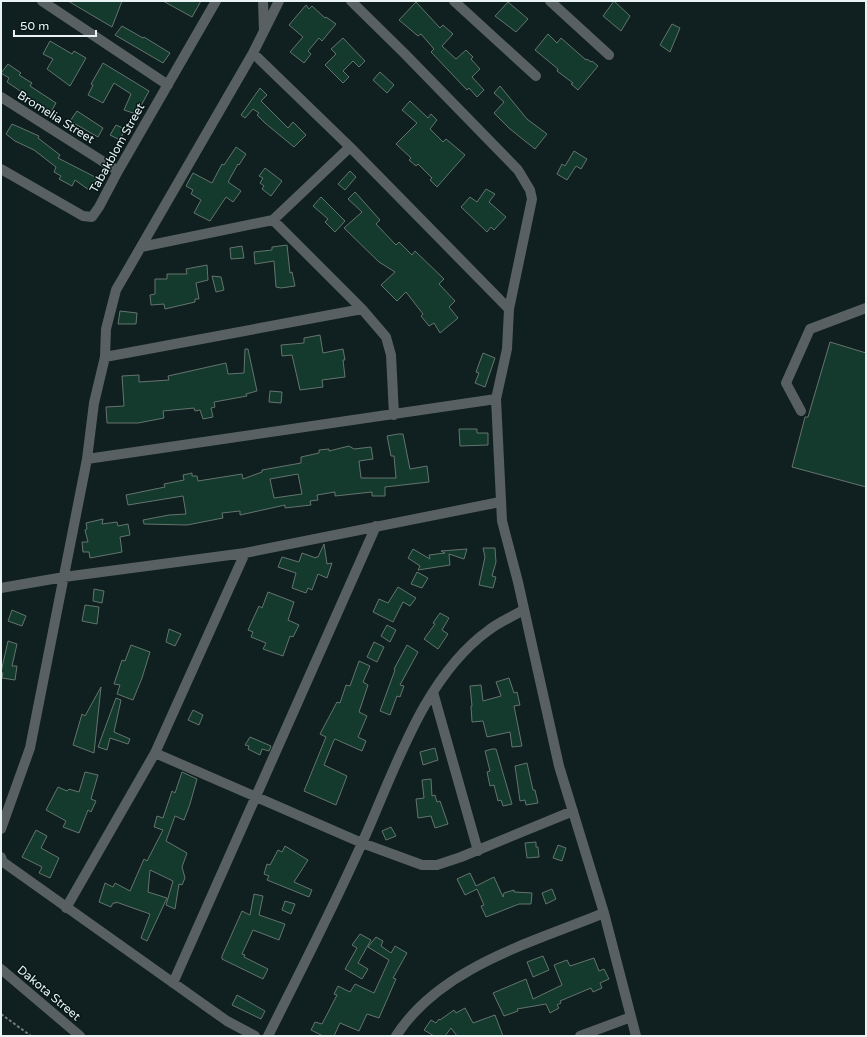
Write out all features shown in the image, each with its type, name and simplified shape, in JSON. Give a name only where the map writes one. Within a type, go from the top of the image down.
[{"type":"street","points":[[42,1],[168,85]]},
{"type":"street","name":"Tabakblom Street","points":[[1,169],[88,218],[92,217],[99,208],[118,171],[216,1]]},
{"type":"street","points":[[263,1],[264,33]]},
{"type":"street","points":[[1,829],[30,748],[87,459],[94,403],[105,357],[106,329],[111,304],[116,290],[253,53],[279,1]]},
{"type":"street","points":[[351,1],[518,170],[530,190],[531,208],[509,309],[507,349],[496,399],[502,521],[559,766],[604,913],[636,1036]]},
{"type":"street","points":[[454,1],[536,76]]},
{"type":"street","points":[[550,1],[609,55]]},
{"type":"street","points":[[253,53],[350,146],[509,309]]},
{"type":"street","name":"Bromelia Street","points":[[1,97],[118,171]]},
{"type":"street","points":[[141,246],[273,220],[350,146]]},
{"type":"street","points":[[273,220],[362,308],[382,330],[389,344],[391,355],[394,415]]},
{"type":"street","points":[[105,357],[362,308]]},
{"type":"street","points":[[801,411],[786,383],[810,329],[866,308]]},
{"type":"street","points":[[87,459],[496,399]]},
{"type":"street","points":[[1,588],[64,577],[245,553],[500,502]]},
{"type":"street","points":[[173,983],[376,526]]},
{"type":"street","points":[[66,908],[155,753],[245,553]]},
{"type":"street","points":[[268,1036],[362,843],[394,764],[433,692],[445,675],[472,645],[489,630],[523,610]]},
{"type":"street","points":[[433,692],[478,851]]},
{"type":"street","points":[[155,753],[362,843],[422,865],[430,866],[478,851],[573,811]]},
{"type":"street","points":[[1,857],[3,862],[66,908],[227,1021],[256,1036]]},
{"type":"street","points":[[396,1036],[416,1012],[446,985],[472,968],[604,913]]},
{"type":"street","name":"Dakota Street","points":[[2,974],[80,1036]]},
{"type":"street","points":[[580,1036],[631,1017]]},
{"type":"path","points":[[1,1014],[31,1036]]},
{"type":"building","points":[[68,1],[122,1],[112,27]]},
{"type":"building","points":[[163,1],[201,1],[192,17]]},
{"type":"building","points":[[614,1],[630,16],[621,31],[603,16]]},
{"type":"building","points":[[416,2],[440,28],[443,25],[453,34],[442,46],[456,59],[466,50],[473,57],[471,59],[480,69],[472,77],[484,90],[477,97],[469,88],[467,90],[431,52],[434,49],[421,34],[418,36],[399,20]]},
{"type":"building","points":[[508,2],[528,19],[516,32],[495,16]]},
{"type":"building","points":[[306,5],[309,9],[312,6],[325,18],[326,17],[336,24],[322,41],[319,38],[308,51],[311,54],[304,63],[290,52],[303,37],[289,25]]},
{"type":"building","points":[[672,24],[680,28],[670,52],[660,45]]},
{"type":"building","points":[[122,26],[170,53],[163,63],[115,35]]},
{"type":"building","points":[[548,34],[557,43],[561,38],[586,60],[592,61],[598,66],[578,90],[571,84],[573,83],[557,71],[558,69],[535,50]]},
{"type":"building","points":[[343,38],[365,61],[359,67],[353,61],[343,71],[349,77],[343,83],[325,65],[336,54],[331,49]]},
{"type":"building","points":[[50,41],[72,54],[74,51],[86,58],[70,86],[47,69],[53,59],[43,54]]},
{"type":"building","points":[[103,63],[149,91],[137,113],[124,110],[131,94],[114,83],[103,103],[88,95],[93,85],[91,84]]},
{"type":"building","points":[[8,64],[21,73],[19,75],[32,83],[30,86],[56,103],[51,112],[7,82],[9,78],[1,73]]},
{"type":"building","points":[[380,72],[394,85],[387,93],[373,80]]},
{"type":"building","points":[[500,86],[527,119],[547,134],[535,149],[510,129],[494,113],[504,102],[494,93]]},
{"type":"building","points":[[260,88],[267,95],[261,101],[288,128],[293,122],[306,135],[294,147],[265,123],[257,115],[259,113],[253,109],[245,118],[241,115]]},
{"type":"building","points":[[410,101],[428,118],[431,114],[437,120],[430,129],[443,142],[446,139],[465,155],[437,187],[430,180],[432,178],[418,164],[416,166],[409,160],[411,158],[396,144],[417,123],[402,110]]},
{"type":"building","points":[[77,111],[103,128],[98,137],[70,121]]},
{"type":"building","points":[[12,124],[39,136],[38,138],[60,155],[58,158],[97,178],[89,190],[75,180],[72,186],[59,179],[61,176],[54,172],[56,167],[34,150],[15,141],[6,134]]},
{"type":"building","points":[[116,125],[125,129],[120,140],[110,135]]},
{"type":"building","points":[[236,147],[246,154],[239,165],[238,164],[228,182],[241,191],[233,202],[226,197],[210,221],[194,213],[201,200],[191,194],[193,190],[186,186],[193,173],[212,183],[222,164],[224,165]]},
{"type":"building","points":[[574,151],[587,159],[581,169],[576,166],[567,180],[557,174],[562,164],[565,166]]},
{"type":"building","points":[[265,168],[282,181],[271,196],[262,189],[264,186],[260,183],[263,178],[259,176]]},
{"type":"building","points":[[350,171],[356,177],[345,190],[338,184]]},
{"type":"building","points":[[486,189],[495,194],[489,202],[506,217],[494,230],[491,227],[487,232],[461,207],[470,197],[477,202]]},
{"type":"building","points":[[355,192],[380,220],[376,224],[396,245],[399,242],[412,255],[415,251],[444,279],[439,284],[455,301],[449,307],[458,318],[440,333],[434,323],[429,326],[421,316],[423,314],[406,292],[397,301],[381,285],[395,272],[379,262],[344,228],[362,212],[348,199]]},
{"type":"building","points":[[321,197],[345,221],[335,232],[325,222],[328,219],[313,206]]},
{"type":"building","points":[[287,245],[290,273],[292,272],[295,286],[281,288],[276,287],[274,261],[255,264],[254,252],[272,250],[272,247]]},
{"type":"building","points":[[242,246],[244,258],[231,259],[230,248]]},
{"type":"building","points":[[207,265],[208,280],[196,283],[199,299],[195,299],[195,302],[165,309],[164,304],[151,305],[150,295],[155,294],[155,279],[167,279],[167,274],[187,274],[186,269]]},
{"type":"building","points":[[212,276],[221,277],[224,290],[216,292]]},
{"type":"building","points":[[120,311],[137,313],[136,324],[118,324]]},
{"type":"building","points":[[320,335],[323,353],[343,349],[345,360],[343,360],[345,377],[322,380],[323,387],[300,390],[292,355],[282,356],[281,345],[304,343],[304,338]]},
{"type":"building","points":[[830,342],[866,353],[866,487],[792,467],[805,417],[808,417]]},
{"type":"building","points":[[245,349],[248,349],[257,391],[246,394],[247,396],[214,402],[215,407],[211,408],[213,417],[203,419],[200,410],[195,411],[194,408],[163,411],[164,418],[138,423],[107,423],[106,407],[124,406],[122,376],[139,375],[139,382],[169,380],[168,376],[226,363],[228,374],[244,373]]},
{"type":"building","points":[[483,353],[495,358],[485,387],[475,383],[479,373],[476,372]]},
{"type":"building","points":[[270,391],[282,392],[281,403],[269,402]]},
{"type":"building","points":[[459,429],[477,429],[477,433],[488,433],[488,445],[460,446]]},
{"type":"building","points":[[403,434],[410,469],[427,466],[429,482],[385,487],[385,496],[372,496],[372,492],[335,496],[335,492],[317,495],[318,500],[310,501],[311,505],[285,508],[285,505],[240,515],[240,511],[222,513],[223,518],[187,525],[144,524],[143,520],[169,515],[186,514],[183,496],[128,505],[126,495],[165,487],[164,484],[184,480],[183,475],[192,473],[192,476],[197,476],[198,481],[242,474],[243,479],[262,472],[262,470],[301,463],[301,457],[319,453],[319,450],[329,449],[329,451],[349,446],[354,449],[371,447],[373,459],[359,461],[361,478],[396,478],[394,456],[391,456],[387,436]],"holes":[[[298,474],[302,494],[274,498],[270,479]]]},
{"type":"building","points":[[103,519],[102,524],[117,522],[118,526],[128,524],[130,535],[120,537],[122,552],[90,558],[89,552],[83,552],[82,542],[88,542],[85,530],[87,529],[86,523]]},
{"type":"building","points":[[324,544],[327,564],[332,563],[327,578],[318,574],[312,590],[308,588],[306,593],[292,588],[296,573],[278,567],[282,557],[299,562],[302,553],[316,558],[318,557]]},
{"type":"building","points":[[483,548],[495,548],[496,562],[492,576],[496,577],[493,588],[479,585],[485,557]]},
{"type":"building","points":[[413,549],[430,559],[429,555],[445,553],[441,551],[467,549],[464,559],[449,554],[450,565],[418,570],[420,566],[408,558]]},
{"type":"building","points":[[417,572],[428,578],[422,588],[411,584]]},
{"type":"building","points":[[398,587],[416,598],[410,606],[403,602],[393,622],[373,612],[379,599],[388,603]]},
{"type":"building","points":[[94,589],[104,591],[102,603],[93,601]]},
{"type":"building","points":[[268,592],[294,602],[288,620],[299,625],[293,637],[290,636],[283,656],[263,649],[266,643],[251,637],[253,632],[248,630],[259,606],[262,608]]},
{"type":"building","points":[[85,605],[99,607],[97,624],[82,621]]},
{"type":"building","points":[[12,610],[26,616],[22,626],[8,621]]},
{"type":"building","points":[[440,613],[449,618],[442,630],[448,634],[438,649],[424,639],[435,624],[433,623]]},
{"type":"building","points":[[387,625],[396,630],[390,642],[381,636]]},
{"type":"building","points":[[169,629],[181,634],[175,646],[166,642]]},
{"type":"building","points":[[8,641],[17,644],[12,666],[17,666],[15,680],[2,678],[3,673],[1,672]]},
{"type":"building","points":[[374,642],[384,647],[377,662],[367,657]]},
{"type":"building","points":[[131,645],[150,652],[133,700],[117,694],[120,685],[114,684],[122,660],[125,661]]},
{"type":"building","points":[[407,645],[418,652],[400,685],[404,686],[400,697],[397,696],[390,715],[380,711],[395,670],[394,669]]},
{"type":"building","points":[[359,661],[370,666],[363,682],[368,685],[359,712],[367,716],[358,737],[366,741],[362,751],[335,739],[334,740],[324,765],[347,776],[336,805],[304,791],[326,737],[320,734],[337,702],[340,703],[346,685],[350,686]]},
{"type":"building","points":[[509,678],[514,693],[517,692],[520,705],[514,706],[522,746],[512,747],[510,732],[487,737],[483,721],[472,722],[470,686],[481,685],[483,701],[501,696],[496,682]]},
{"type":"building","points":[[101,687],[94,753],[73,745],[82,714],[85,716]]},
{"type":"building","points":[[116,698],[121,700],[114,732],[130,739],[128,744],[110,738],[107,750],[98,747]]},
{"type":"building","points":[[193,710],[203,715],[199,725],[188,720]]},
{"type":"building","points":[[250,737],[271,746],[269,751],[262,749],[260,755],[248,749],[249,746],[245,745]]},
{"type":"building","points":[[435,748],[438,760],[423,765],[420,752]]},
{"type":"building","points":[[496,749],[512,804],[503,806],[501,800],[498,801],[494,785],[490,786],[487,772],[490,771],[485,751]]},
{"type":"building","points":[[527,763],[533,790],[535,790],[538,803],[526,805],[525,800],[520,801],[515,766]]},
{"type":"building","points":[[85,772],[98,775],[91,799],[96,801],[91,812],[88,810],[79,833],[63,827],[66,821],[46,810],[58,787],[67,791],[69,789],[79,792]]},
{"type":"building","points":[[182,772],[197,779],[184,820],[175,816],[166,841],[187,853],[182,867],[185,878],[182,885],[179,884],[175,909],[166,905],[173,881],[150,870],[148,892],[167,898],[147,941],[141,938],[150,914],[116,902],[113,903],[111,907],[99,902],[105,883],[113,887],[115,883],[130,891],[144,859],[147,861],[163,830],[154,827],[157,816],[163,818],[172,791],[175,793]]},
{"type":"building","points":[[431,779],[432,796],[435,795],[437,802],[440,801],[448,824],[435,828],[431,816],[418,818],[416,799],[424,798],[422,780]]},
{"type":"building","points":[[391,827],[396,836],[386,840],[382,831]]},
{"type":"building","points":[[36,830],[47,836],[41,848],[59,858],[50,878],[39,873],[42,867],[22,857]]},
{"type":"building","points":[[536,842],[539,857],[527,858],[525,843]]},
{"type":"building","points":[[558,845],[566,848],[562,861],[553,858]]},
{"type":"building","points":[[285,846],[308,860],[294,882],[312,890],[309,897],[267,880],[269,876],[264,874],[267,864],[270,865],[278,850],[282,852]]},
{"type":"building","points":[[470,873],[476,886],[494,877],[503,897],[504,893],[514,890],[514,892],[532,893],[531,904],[519,904],[486,917],[481,906],[484,905],[477,889],[465,895],[457,879]]},
{"type":"building","points":[[552,889],[556,899],[546,904],[542,893]]},
{"type":"building","points":[[254,894],[263,896],[259,915],[285,924],[279,940],[253,930],[242,954],[245,955],[244,957],[268,969],[263,979],[222,959],[242,911],[250,915]]},
{"type":"building","points":[[285,901],[295,904],[291,914],[282,910]]},
{"type":"building","points":[[360,934],[371,940],[358,963],[368,969],[362,979],[345,969],[357,948],[352,945]]},
{"type":"building","points":[[376,937],[383,941],[381,946],[391,953],[395,946],[407,953],[393,978],[396,979],[379,1018],[367,1014],[359,1031],[340,1023],[334,1036],[323,1036],[311,1030],[315,1022],[322,1024],[337,995],[334,994],[338,986],[350,992],[355,984],[374,993],[389,960],[368,947]]},
{"type":"building","points":[[543,956],[549,970],[533,977],[527,962]]},
{"type":"building","points":[[594,958],[599,971],[604,969],[609,979],[600,983],[602,988],[593,992],[591,988],[560,1001],[561,1003],[557,1005],[559,1008],[550,1013],[546,1004],[517,1009],[518,1011],[504,1016],[493,993],[526,979],[533,999],[562,985],[554,965],[567,960],[570,966]]},
{"type":"building","points":[[237,995],[265,1011],[261,1019],[232,1005]]},
{"type":"building","points":[[465,1008],[473,1023],[495,1015],[503,1036],[457,1036],[451,1028],[445,1036],[434,1036],[424,1030],[431,1020],[436,1023],[439,1019],[440,1020],[454,1010],[456,1013]]}]
